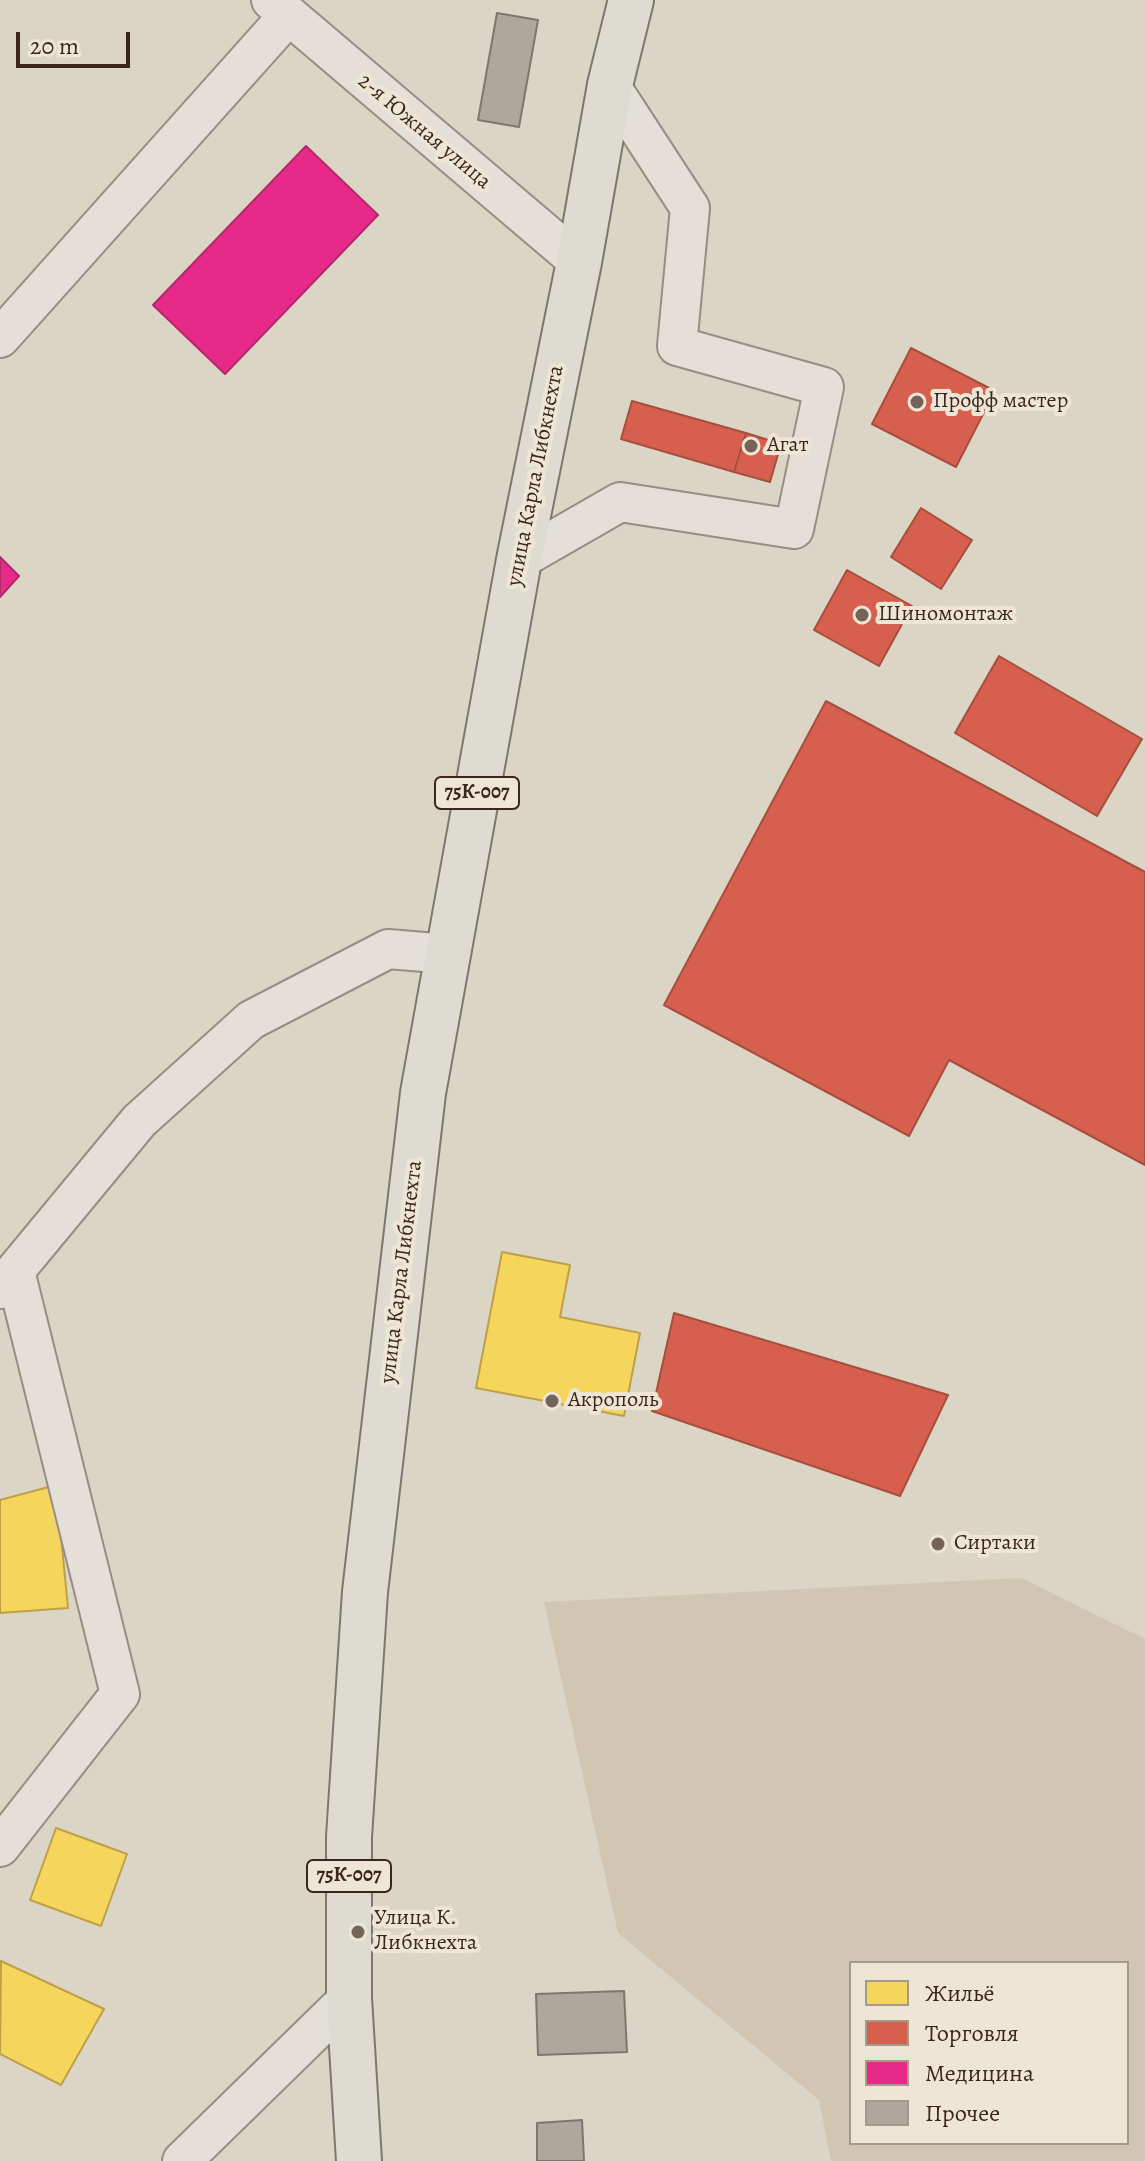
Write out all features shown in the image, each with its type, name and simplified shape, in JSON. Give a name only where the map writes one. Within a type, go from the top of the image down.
[{"type":"main road","name":"улица Карла Либкнехта","points":[[349,1998],[349,1837],[365,1592],[423,1093],[519,560],[579,262],[610,85],[631,0]]},
{"type":"main road","name":"75К-007","points":[[349,1998],[359,2161]]},
{"type":"street","points":[[0,338],[279,8]]},
{"type":"street","name":"2-я Южная улица","points":[[279,8],[579,262]]},
{"type":"street","points":[[519,560],[620,502],[794,529],[824,387],[677,346],[690,208],[610,85]]},
{"type":"street","points":[[0,1847],[120,1694],[7,1280],[139,1121],[251,1020],[388,949],[448,954]]},
{"type":"street","points":[[182,2161],[349,1998]]},
{"type":"shaded area","points":[[1021,1578],[1145,1639],[1145,2161],[831,2161],[819,2100],[618,1933],[544,1602]]},
{"type":"building: Жильё","points":[[502,1252],[570,1265],[560,1317],[640,1333],[624,1416],[476,1388]]},
{"type":"building: Жильё","points":[[56,1485],[68,1608],[0,1613],[0,1500]]},
{"type":"building: Жильё","points":[[56,1828],[127,1854],[101,1926],[30,1900]]},
{"type":"building: Жильё","points":[[1,1961],[104,2009],[61,2085],[0,2054]]},
{"type":"building: Торговля","points":[[911,348],[995,391],[956,467],[872,424]]},
{"type":"building: Торговля","points":[[632,401],[746,433],[734,472],[621,439]]},
{"type":"building: Торговля","points":[[746,433],[781,444],[770,482],[734,472]]},
{"type":"building: Торговля","points":[[921,508],[972,540],[941,589],[891,557]]},
{"type":"building: Торговля","points":[[847,570],[912,606],[879,666],[814,630]]},
{"type":"building: Торговля","points":[[999,656],[1142,739],[1097,816],[955,733]]},
{"type":"building: Торговля","points":[[826,701],[1145,872],[1145,1165],[949,1060],[909,1136],[664,1005]]},
{"type":"building: Торговля","points":[[674,1313],[948,1395],[900,1496],[652,1411]]},
{"type":"building: Медицина","points":[[306,146],[378,215],[225,374],[153,305]]},
{"type":"building: Медицина","points":[[0,557],[19,576],[0,597]]},
{"type":"building: Прочее","points":[[497,13],[538,20],[519,127],[478,120]]},
{"type":"building: Прочее","points":[[624,1991],[627,2052],[538,2055],[536,1994]]},
{"type":"building: Прочее","points":[[582,2120],[584,2161],[537,2161],[537,2123]]},
{"type":"place","name":"Профф мастер","points":[[917,402]]},
{"type":"place","name":"Агат","points":[[751,446]]},
{"type":"place","name":"Шиномонтаж","points":[[862,615]]},
{"type":"place","name":"Акрополь","points":[[552,1401]]},
{"type":"place","name":"Сиртаки","points":[[938,1544]]},
{"type":"place","name":"Улица К. Либкнехта","points":[[358,1932]]}]
